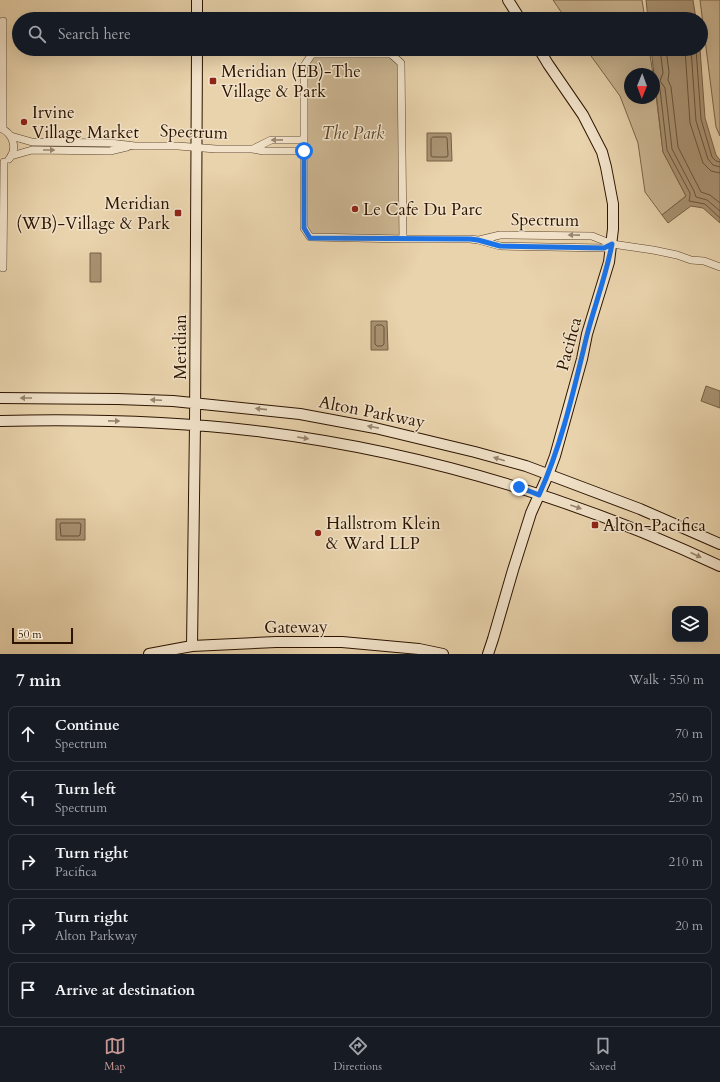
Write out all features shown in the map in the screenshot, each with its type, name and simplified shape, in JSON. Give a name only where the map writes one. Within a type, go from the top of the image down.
[{"type":"street","points":[[197,0],[197,12]]},
{"type":"street","points":[[508,0],[516,12]]},
{"type":"street","points":[[2,21],[2,129],[8,132],[11,136],[14,146],[13,152],[2,163],[3,268]]},
{"type":"street","name":"Meridian","points":[[192,646],[197,56]]},
{"type":"street","name":"Spectrum","points":[[311,56],[304,66],[304,228],[310,238],[478,240],[500,235],[592,236],[612,244],[677,255],[691,260],[704,261],[720,267]]},
{"type":"street","name":"Spectrum","points":[[393,56],[401,63],[403,239]]},
{"type":"street","name":"Pacifica","points":[[488,654],[531,514],[555,456],[609,262],[614,225],[613,204],[602,152],[583,115],[543,56]]},
{"type":"street","name":"Spectrum","points":[[11,136],[32,142],[110,143],[135,146],[178,146],[216,149],[253,149],[263,151],[304,151]]},
{"type":"street","name":"Spectrum","points":[[253,149],[271,140],[304,140]]},
{"type":"street","name":"Spectrum","points":[[10,156],[32,150],[110,151],[135,146]]},
{"type":"street","name":"Spectrum","points":[[478,240],[500,246],[604,248],[612,244]]},
{"type":"street","name":"Alton Parkway","points":[[0,398],[139,399],[195,403],[300,414],[382,429],[522,465],[640,509],[720,544]]},
{"type":"street","points":[[0,421],[97,420],[195,425],[265,432],[359,447],[460,470],[515,486],[577,507],[663,540],[720,566]]},
{"type":"street","name":"Gateway","points":[[149,654],[192,646],[276,642],[342,642],[419,649],[443,654]]},
{"type":"green space","points":[[553,0],[642,0],[644,12],[561,12]]},
{"type":"green space","points":[[700,0],[720,0],[720,136],[716,127],[707,56],[708,12],[702,12]]},
{"type":"green space","name":"The Park","points":[[311,56],[393,56],[401,63],[403,239],[310,237],[304,228],[304,66]]},
{"type":"green space","points":[[591,56],[650,56],[652,68],[624,68],[624,104],[657,104],[663,152],[686,196],[662,215],[645,192],[638,143],[620,96]]},
{"type":"water","points":[[646,0],[693,0],[695,12],[647,12]]},
{"type":"water","points":[[652,56],[701,56],[705,118],[716,155],[720,160],[720,223],[703,208],[691,206],[668,223],[662,215],[686,196],[663,152],[657,104],[660,104],[660,68],[653,68]]},
{"type":"water","points":[[427,133],[451,133],[452,161],[427,161]]},
{"type":"water","points":[[90,253],[101,253],[101,282],[90,282]]},
{"type":"water","points":[[371,321],[387,321],[388,350],[371,350]]},
{"type":"water","points":[[706,386],[720,391],[720,408],[701,401]]},
{"type":"water","points":[[56,519],[85,519],[85,540],[56,540]]},
{"type":"place","name":"Meridian (EB)-The Village & Park","points":[[213,81]]},
{"type":"place","name":"Irvine Village Market","points":[[24,122]]},
{"type":"place","name":"Le Cafe Du Parc","points":[[355,209]]},
{"type":"place","name":"Meridian (WB)-Village & Park","points":[[178,213]]},
{"type":"place","name":"Alton-Pacifica","points":[[595,525]]},
{"type":"place","name":"Hallstrom Klein & Ward LLP","points":[[318,533]]},
{"type":"route","points":[[304,151],[304,228],[310,238],[470,239],[500,246],[591,248],[604,248],[612,244],[609,262],[555,456],[548,475],[539,495],[519,487]]}]
